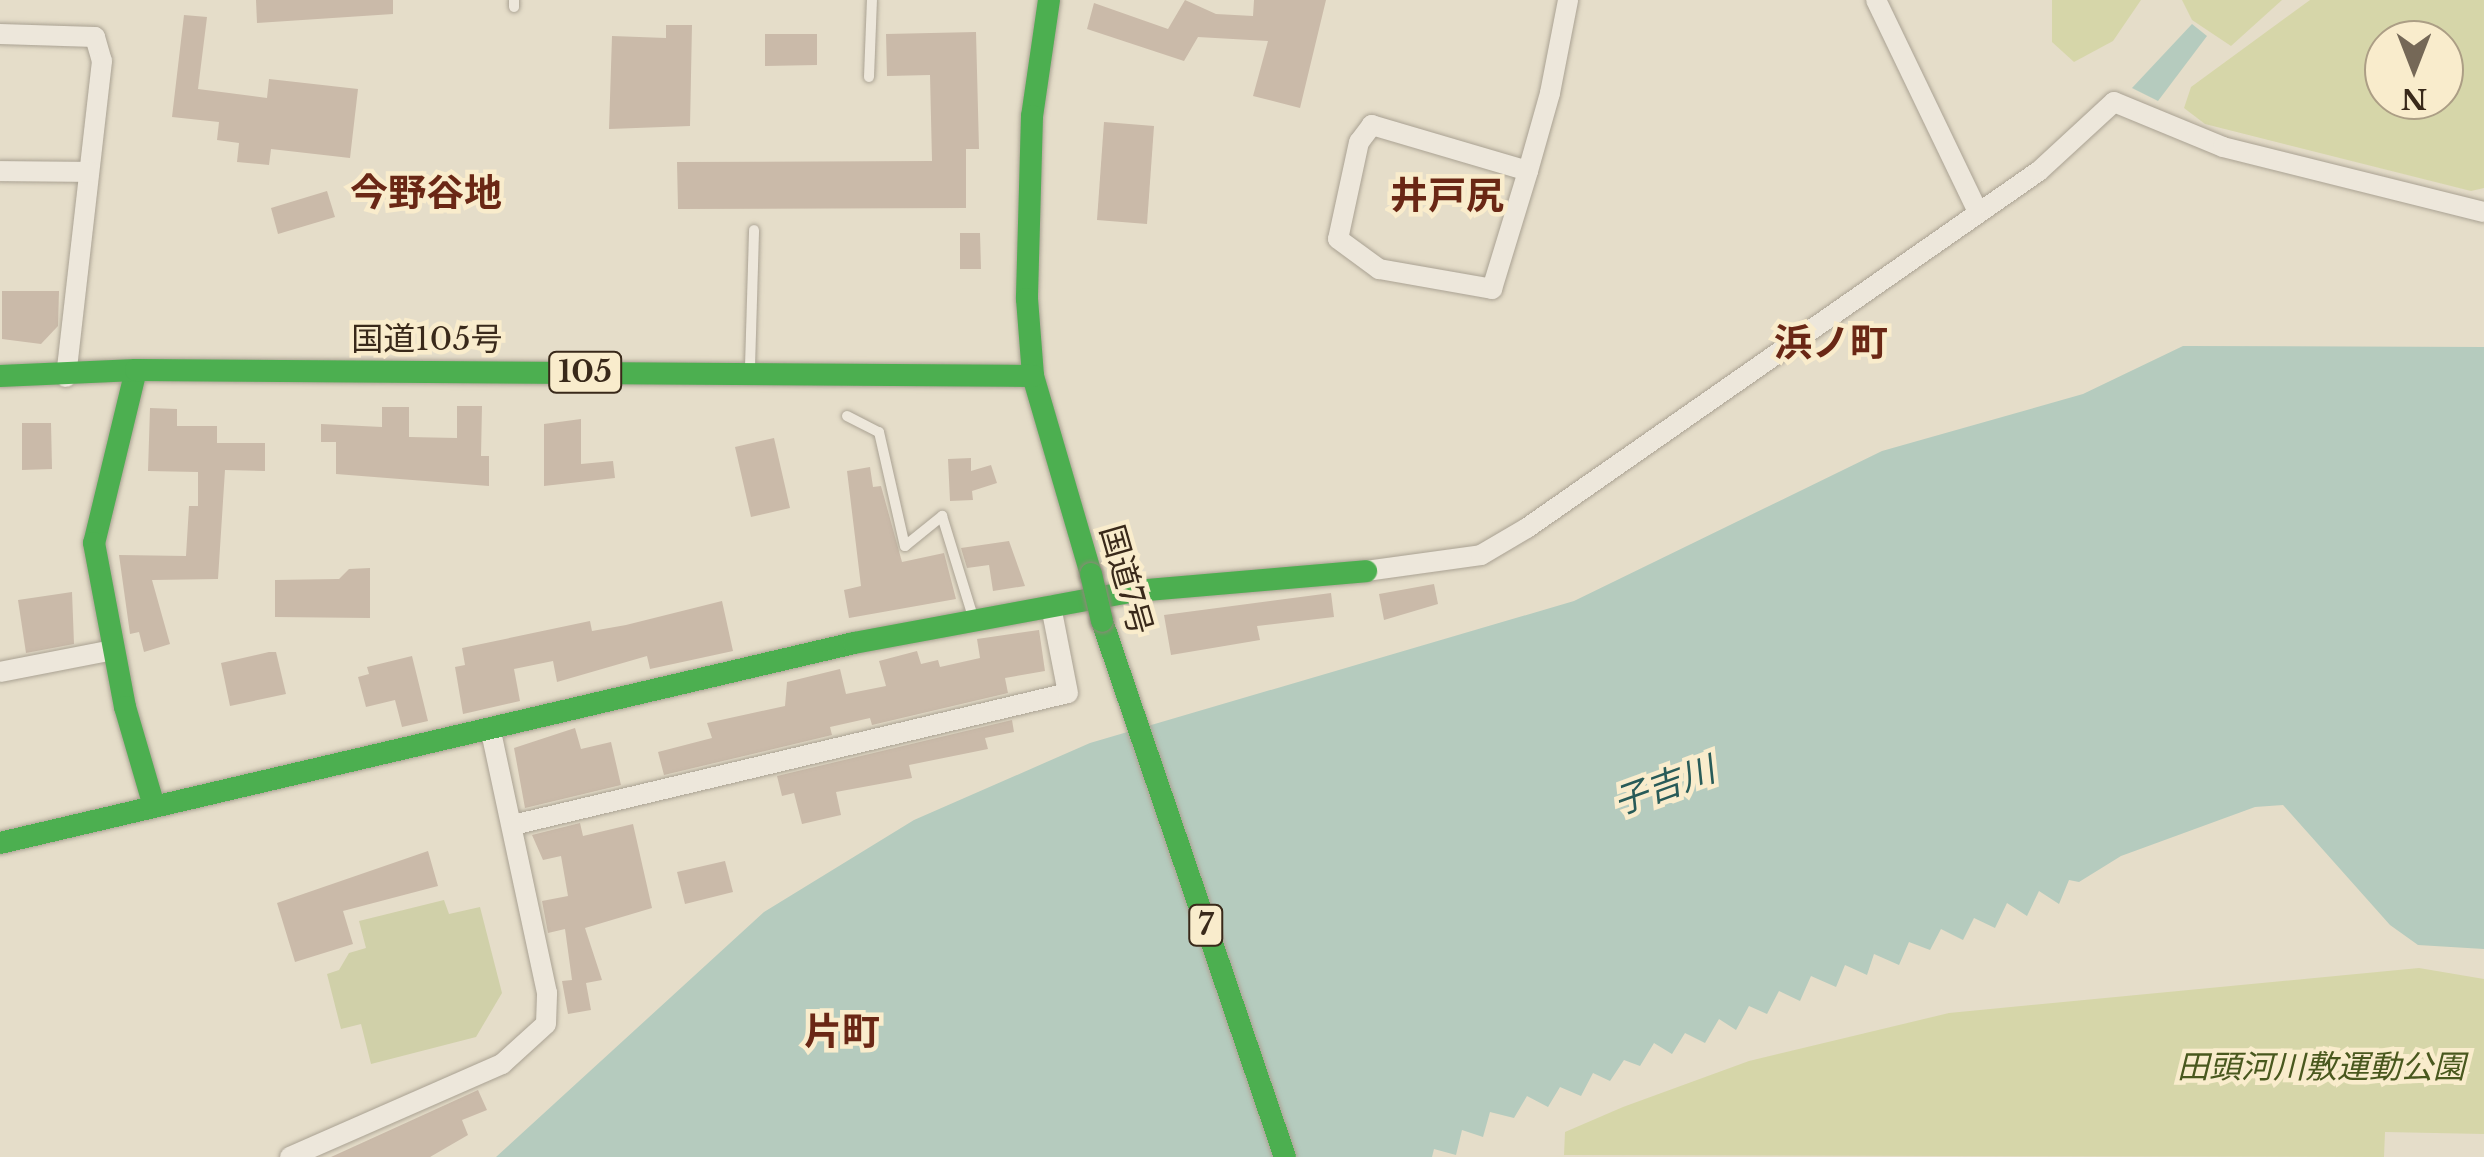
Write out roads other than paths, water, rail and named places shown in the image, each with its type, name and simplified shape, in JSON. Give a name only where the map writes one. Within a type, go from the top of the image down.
[{"type":"main road","name":"国道7号","points":[[1049,0],[1032,116],[1028,299],[1033,376],[1102,621],[1286,1157]]},
{"type":"main road","name":"国道105号","points":[[0,376],[66,377],[136,370],[1033,376]]},
{"type":"main road","points":[[136,370],[94,543],[113,650],[154,806]]},
{"type":"main road","points":[[0,843],[974,620],[1135,591],[1366,570]]},
{"type":"street","points":[[1528,170],[1372,125],[1358,142],[1338,238],[1379,270],[1492,288],[1528,170],[1568,0]]},
{"type":"street","points":[[1876,0],[1977,210]]},
{"type":"street","points":[[0,34],[95,36],[102,60],[66,377]]},
{"type":"street","points":[[1366,570],[1481,555],[1512,537],[1977,210],[2039,171],[2114,102],[2223,147],[2484,212]]},
{"type":"street","points":[[0,171],[90,172]]},
{"type":"street","points":[[513,826],[1068,693],[1051,606]]},
{"type":"street","points":[[0,672],[113,650]]},
{"type":"street","points":[[290,1157],[502,1064],[546,1024],[547,993],[490,728]]},
{"type":"lane","points":[[869,77],[872,0]]},
{"type":"lane","points":[[750,372],[754,230]]},
{"type":"lane","points":[[847,416],[879,432],[906,546],[942,516],[974,620]]},
{"type":"water","points":[[2192,24],[2207,36],[2158,101],[2132,88]]},
{"type":"water","name":"子吉川","points":[[2183,346],[2484,347],[2484,949],[2418,945],[2390,925],[2283,805],[2255,807],[2121,856],[2079,882],[2069,880],[2059,904],[2039,891],[2027,916],[2007,903],[1995,928],[1974,918],[1963,940],[1941,929],[1930,950],[1909,942],[1899,965],[1874,954],[1867,975],[1845,965],[1836,987],[1811,976],[1800,1001],[1779,991],[1767,1014],[1749,1006],[1736,1030],[1719,1019],[1705,1043],[1685,1033],[1672,1054],[1654,1043],[1640,1066],[1624,1060],[1610,1081],[1593,1073],[1581,1096],[1560,1087],[1548,1107],[1527,1096],[1514,1118],[1490,1112],[1483,1137],[1462,1130],[1456,1155],[1434,1149],[1432,1157],[496,1157],[764,912],[914,820],[1090,743],[1574,601],[1882,451],[2083,394]]},
{"type":"district","name":"今野谷地","points":[[426,193]]},
{"type":"district","name":"井戸尻","points":[[1447,196]]},
{"type":"district","name":"浜ノ町","points":[[1831,343]]},
{"type":"district","name":"片町","points":[[842,1032]]},
{"type":"park label","name":"田頭河川敷運動公園","points":[[2321,1067]]}]
